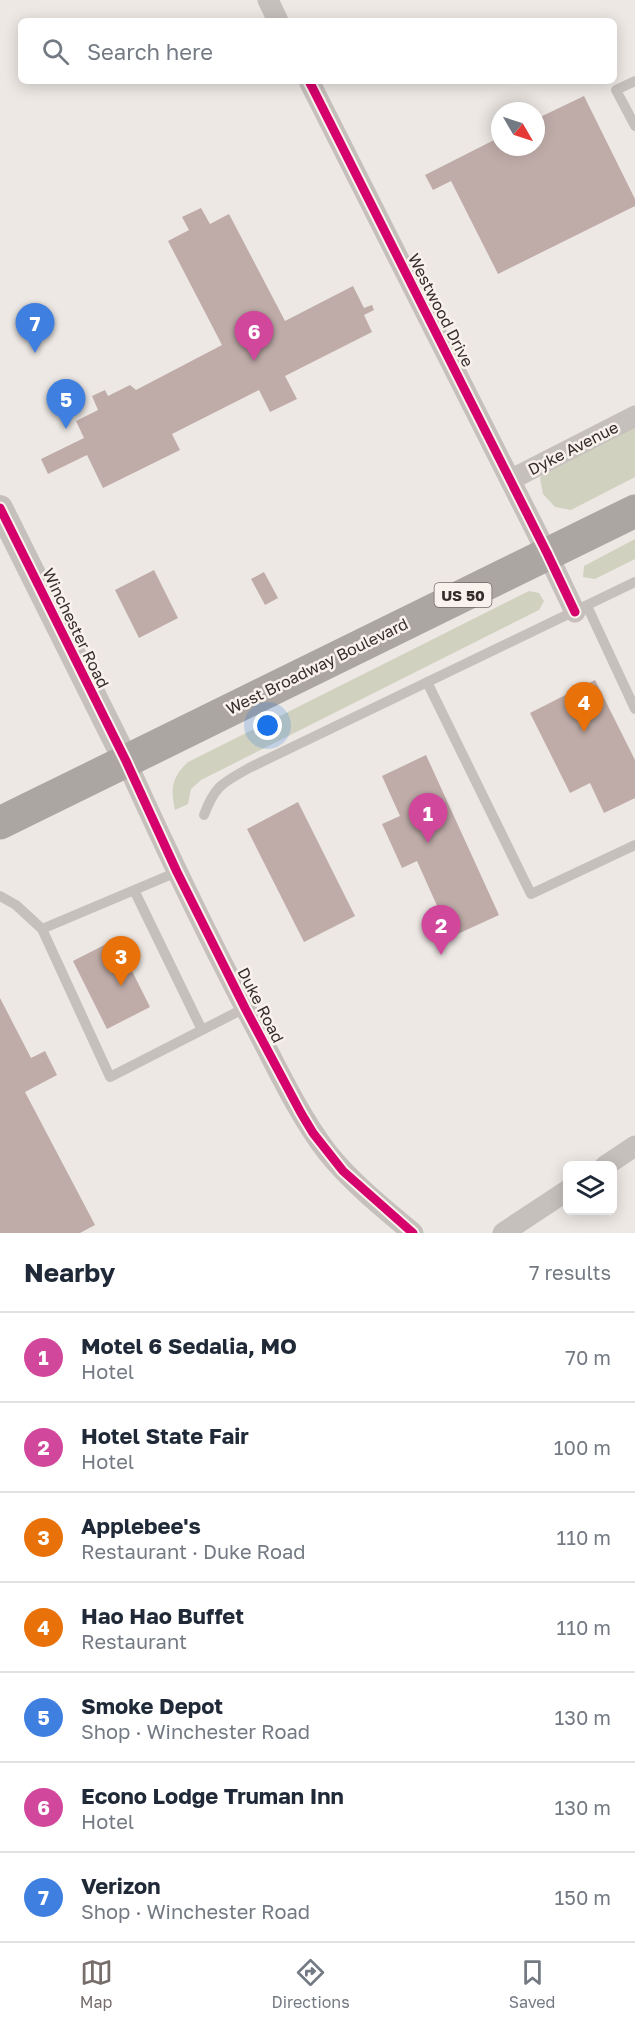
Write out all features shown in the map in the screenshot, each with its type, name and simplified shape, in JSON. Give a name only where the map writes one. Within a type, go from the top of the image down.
[{"type":"highway","name":"West Broadway Boulevard","points":[[0,823],[635,511]]},
{"type":"street","points":[[268,0],[277,18]]},
{"type":"street","name":"Westwood Drive","points":[[311,84],[510,480],[548,553],[581,609]]},
{"type":"street","name":"Dyke Avenue","points":[[510,480],[635,416]]},
{"type":"street","name":"Winchester Road","points":[[0,508],[126,761]]},
{"type":"street","name":"Duke Road","points":[[126,761],[177,872],[301,1113],[328,1154],[343,1171],[412,1233]]},
{"type":"street","points":[[612,1161],[635,1146]]},
{"type":"street","points":[[503,1233],[563,1193]]},
{"type":"lane","points":[[635,81],[616,90],[635,126]]},
{"type":"lane","points":[[204,815],[212,794],[225,781],[249,768],[635,582]]},
{"type":"lane","points":[[581,609],[635,709]]},
{"type":"lane","points":[[427,682],[531,894],[635,845]]},
{"type":"lane","points":[[42,929],[177,872]]},
{"type":"lane","points":[[134,890],[202,1030]]},
{"type":"lane","points":[[0,896],[16,905],[42,929],[110,1077],[245,1008]]},
{"type":"green space","points":[[635,421],[635,477],[571,510],[555,507],[543,494],[540,478],[552,462]]},
{"type":"green space","points":[[635,539],[635,559],[595,579],[583,577],[584,566]]},
{"type":"green space","points":[[529,591],[539,593],[544,601],[539,610],[201,780],[191,789],[188,804],[175,810],[174,783],[188,762]]},
{"type":"building","points":[[584,96],[635,199],[635,206],[498,274],[451,181],[433,190],[425,175],[491,142],[491,156],[545,156],[545,115]]},
{"type":"building","points":[[201,208],[210,224],[229,214],[285,321],[353,286],[364,308],[372,305],[374,310],[364,315],[372,332],[285,376],[297,399],[270,412],[259,390],[172,434],[180,450],[103,488],[87,455],[48,474],[41,459],[84,438],[76,421],[98,410],[92,396],[105,390],[108,396],[130,385],[136,390],[222,345],[168,241],[189,230],[182,217]]},
{"type":"building","points":[[154,570],[178,618],[139,638],[115,590]]},
{"type":"building","points":[[264,572],[278,598],[265,605],[251,579]]},
{"type":"building","points":[[595,680],[635,760],[635,798],[604,813],[590,783],[570,793],[530,713]]},
{"type":"building","points":[[426,755],[499,915],[451,937],[417,861],[402,868],[382,824],[400,816],[382,776]]},
{"type":"building","points":[[298,802],[355,916],[304,942],[247,829]]},
{"type":"building","points":[[116,939],[150,1007],[107,1029],[73,961]]},
{"type":"building","points":[[0,998],[31,1058],[45,1051],[57,1075],[25,1092],[95,1225],[80,1233],[0,1233]]},
{"type":"cycle path","points":[[311,84],[575,612]]},
{"type":"cycle path","points":[[0,508],[126,761],[177,872],[301,1113],[313,1133],[343,1171],[413,1233]]},
{"type":"place","name":"Verizon","points":[[35,353]]},
{"type":"place","name":"Econo Lodge Truman Inn","points":[[254,361]]},
{"type":"place","name":"Smoke Depot","points":[[66,429]]},
{"type":"place","name":"Hao Hao Buffet","points":[[584,732]]},
{"type":"place","name":"Motel 6 Sedalia, MO","points":[[428,843]]},
{"type":"place","name":"Hotel State Fair","points":[[441,955]]},
{"type":"place","name":"Applebee's","points":[[121,986]]}]
